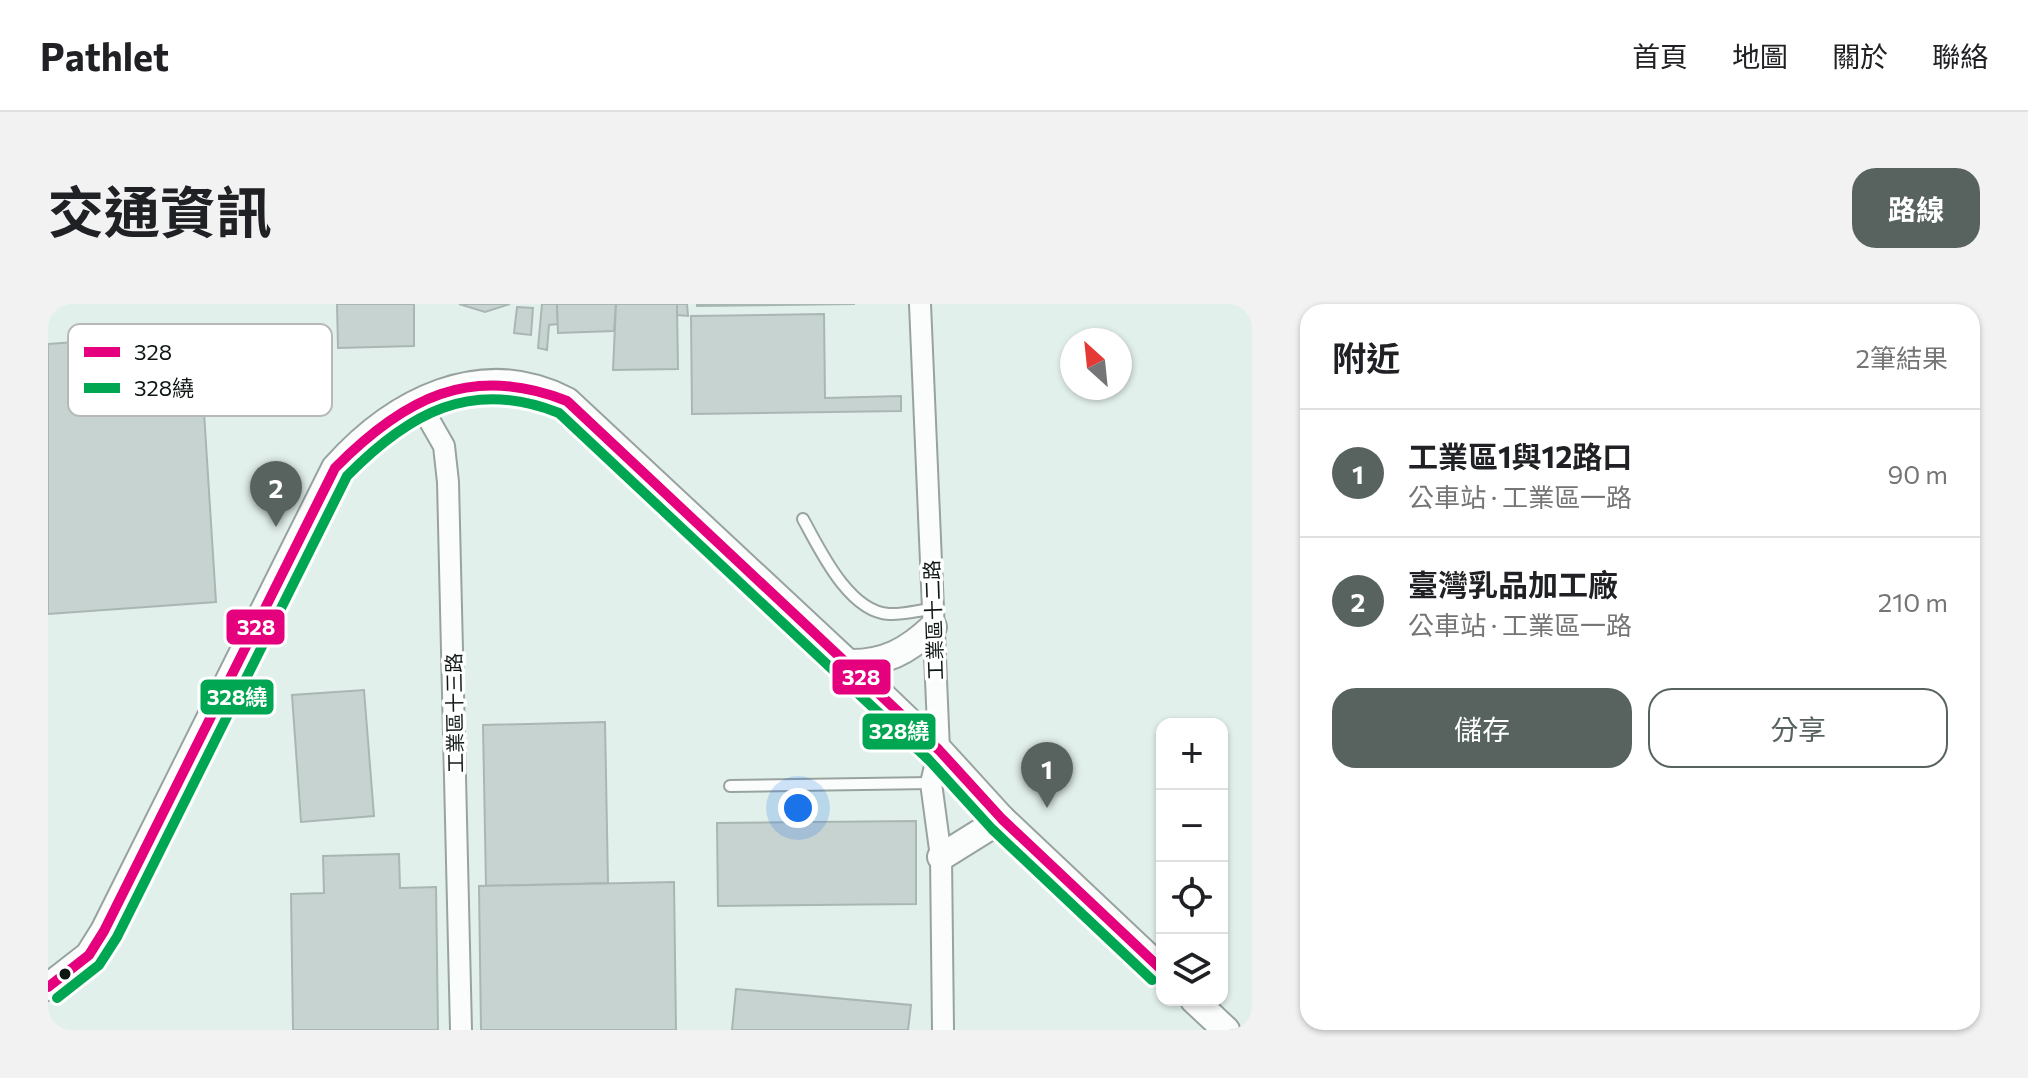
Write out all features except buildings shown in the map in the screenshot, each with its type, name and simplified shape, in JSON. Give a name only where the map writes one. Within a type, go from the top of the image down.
[{"type":"street","name":"工業區十二路","points":[[920,304],[939,750],[931,783],[941,857],[943,1030]]},
{"type":"street","points":[[48,987],[89,955],[104,931],[335,468],[364,436],[420,404],[460,387],[488,381],[521,383],[567,401],[939,750],[1002,819],[1156,964]]},
{"type":"street","name":"工業區十三路","points":[[420,404],[444,446],[448,482],[461,1030]]},
{"type":"street","points":[[848,663],[865,663],[896,655],[933,618]]},
{"type":"street","points":[[941,857],[1002,819]]},
{"type":"street","points":[[1200,1006],[1226,1030]]},
{"type":"lane","points":[[803,519],[844,587],[859,601],[887,615],[933,618]]},
{"type":"lane","points":[[730,786],[931,783]]},
{"type":"transit line","name":"328","points":[[48,987],[89,955],[104,931],[335,468],[361,443],[413,406],[441,394],[470,387],[500,386],[532,390],[567,401],[939,750],[1002,819],[1156,964]]},
{"type":"transit line","name":"328繞","points":[[57,998],[99,965],[117,937],[347,476],[370,454],[418,419],[470,401],[497,399],[527,403],[559,413],[929,760],[992,829],[1152,980]]},
{"type":"place","name":"臺灣乳品加工廠","points":[[276,527]]},
{"type":"place","name":"工業區1與12路口","points":[[1047,808]]}]
